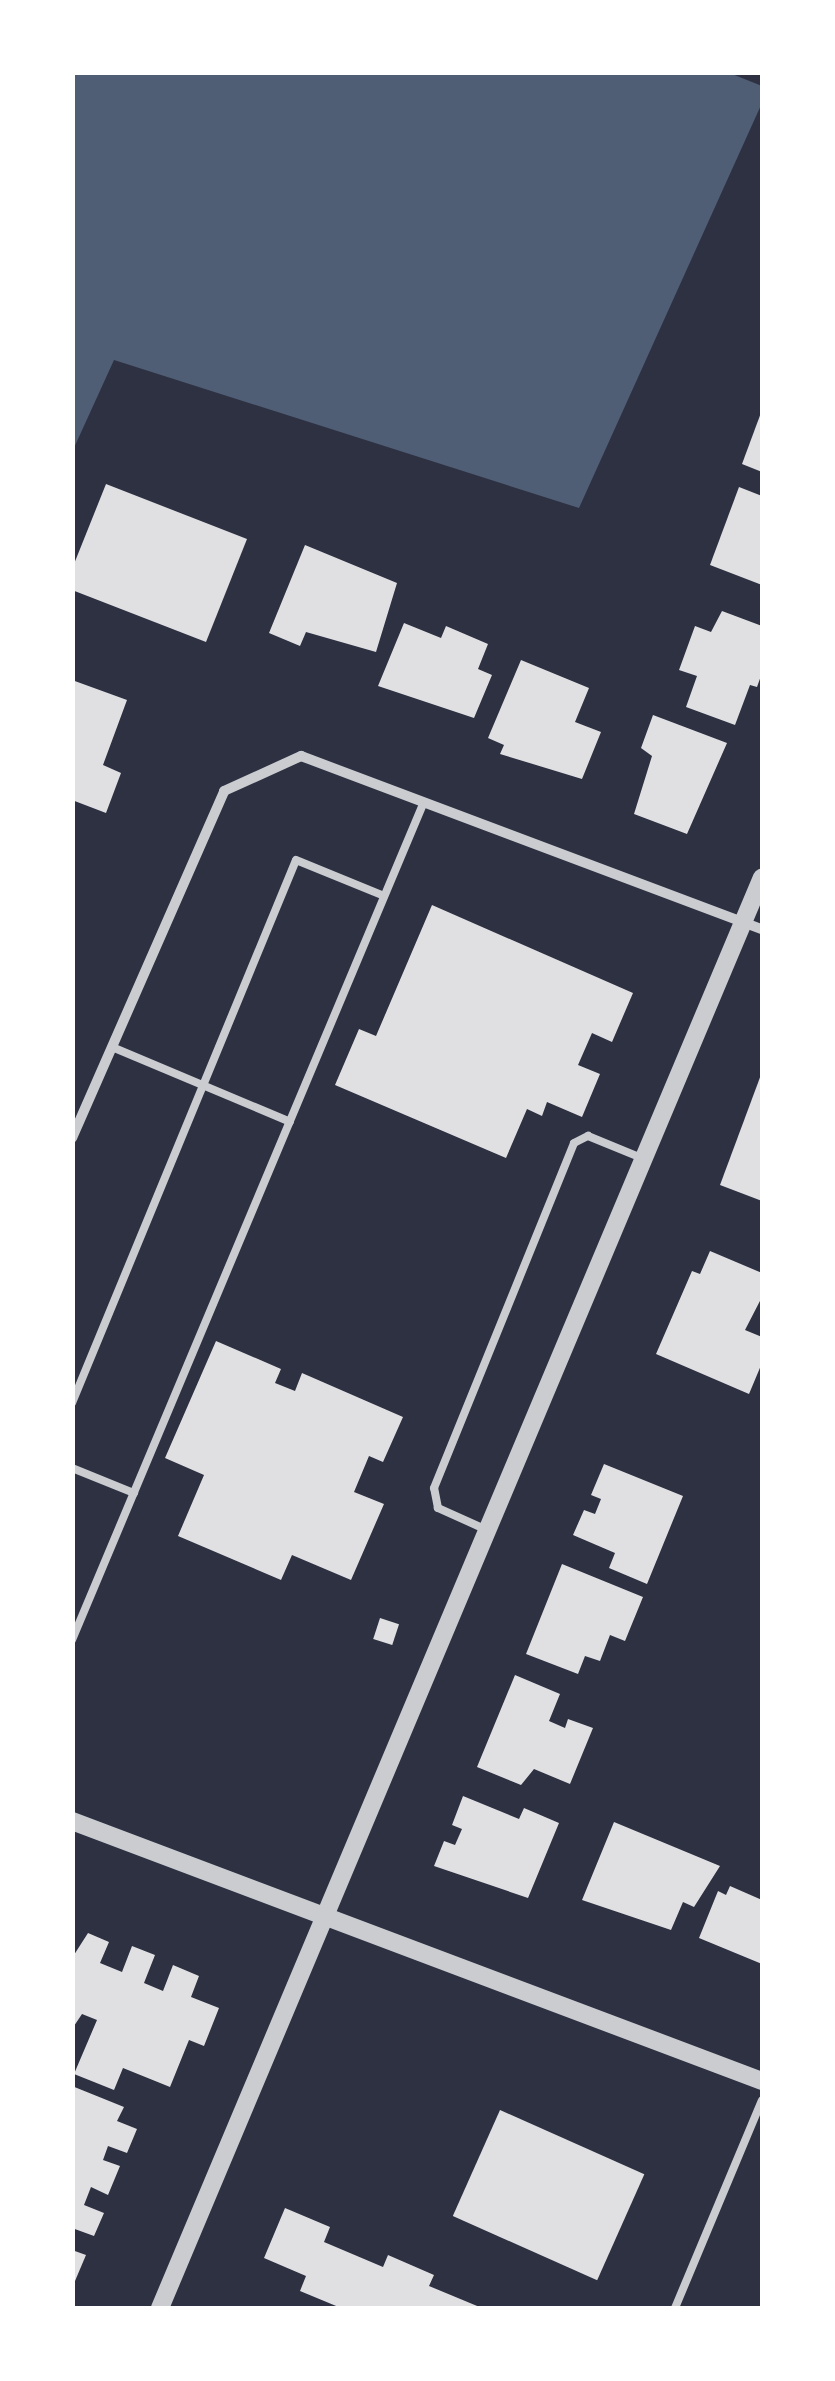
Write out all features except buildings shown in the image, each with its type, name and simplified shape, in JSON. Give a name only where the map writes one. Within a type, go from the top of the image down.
[{"type":"street","points":[[72,1138],[224,791],[301,756],[762,930]]},
{"type":"street","points":[[160,2308],[322,1915],[762,878]]},
{"type":"street","points":[[72,1821],[762,2081]]},
{"type":"lane","points":[[72,1640],[424,802]]},
{"type":"lane","points":[[72,1403],[296,860],[384,896]]},
{"type":"lane","points":[[112,1047],[290,1122]]},
{"type":"lane","points":[[487,1530],[438,1508],[434,1488],[574,1143],[588,1136],[644,1159]]},
{"type":"lane","points":[[72,1468],[134,1494]]},
{"type":"lane","points":[[675,2308],[762,2100]]},
{"type":"water","points":[[727,72],[762,86],[762,103],[579,508],[114,360],[73,450],[73,73]]}]
